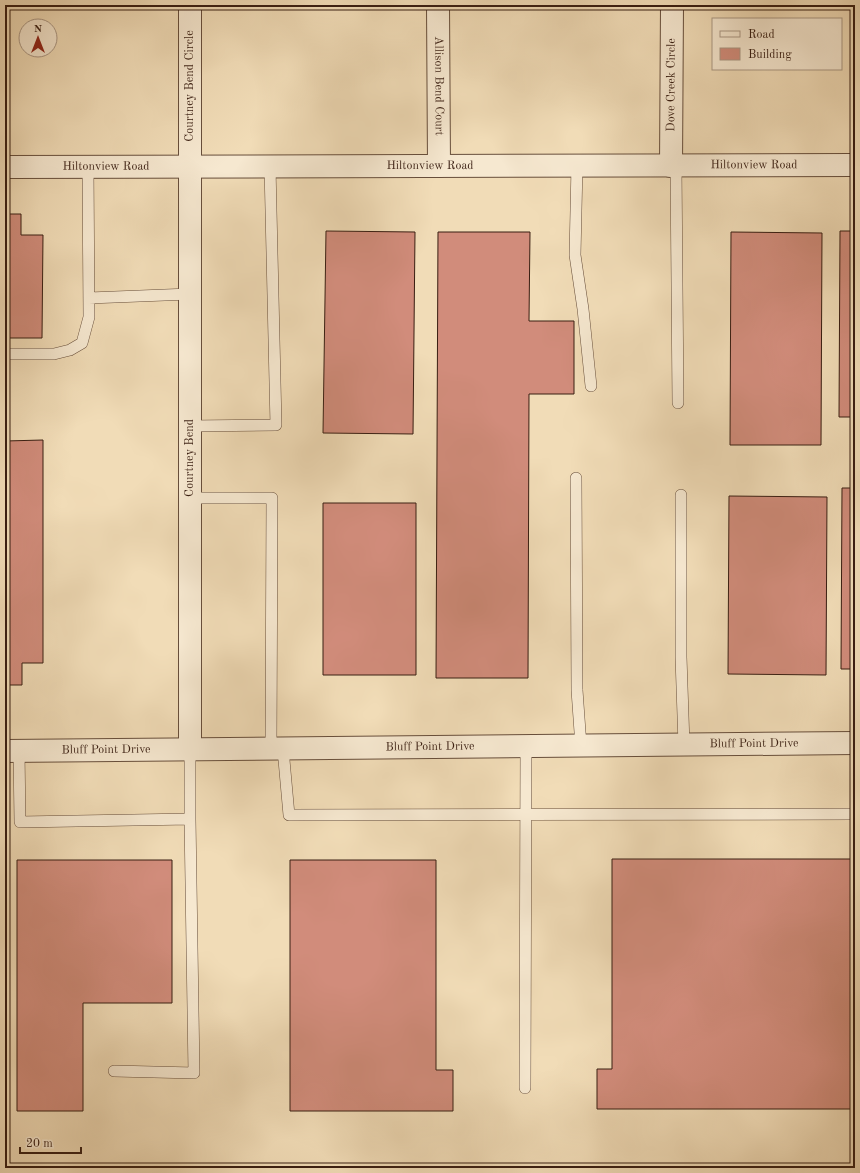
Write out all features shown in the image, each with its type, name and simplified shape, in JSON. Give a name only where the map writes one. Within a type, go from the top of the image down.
[{"type":"street","name":"Courtney Bend Circle","points":[[190,5],[190,167]]},
{"type":"street","name":"Allison Bend Court","points":[[438,5],[439,166]]},
{"type":"street","name":"Dove Creek Circle","points":[[672,5],[674,166]]},
{"type":"street","name":"Hiltonview Road","points":[[5,167],[855,165]]},
{"type":"street","name":"Courtney Bend","points":[[190,167],[190,750]]},
{"type":"street","name":"Bluff Point Drive","points":[[12,751],[855,743]]},
{"type":"lane","points":[[577,166],[575,255],[583,309],[591,386]]},
{"type":"lane","points":[[674,166],[678,403]]},
{"type":"lane","points":[[5,354],[54,354],[70,350],[82,343],[89,317],[88,167]]},
{"type":"lane","points":[[190,426],[276,425],[270,167]]},
{"type":"lane","points":[[89,298],[190,294]]},
{"type":"lane","points":[[576,478],[577,690],[581,746]]},
{"type":"lane","points":[[681,495],[681,657],[684,745]]},
{"type":"lane","points":[[190,498],[272,498],[277,749],[289,815],[855,814]]},
{"type":"lane","points":[[525,1088],[526,747]]},
{"type":"lane","points":[[114,1071],[194,1073],[190,750]]},
{"type":"lane","points":[[12,751],[20,822],[190,819]]},
{"type":"building","points":[[5,214],[21,214],[21,235],[43,235],[42,338],[5,338]]},
{"type":"building","points":[[326,231],[415,232],[413,434],[323,433]]},
{"type":"building","points":[[840,231],[855,231],[855,417],[839,417]]},
{"type":"building","points":[[438,232],[530,232],[529,321],[574,321],[574,394],[529,394],[528,678],[436,678]]},
{"type":"building","points":[[731,232],[822,233],[821,445],[730,445]]},
{"type":"building","points":[[43,440],[43,663],[22,663],[22,685],[5,685],[5,441]]},
{"type":"building","points":[[842,488],[855,488],[855,669],[841,669]]},
{"type":"building","points":[[729,496],[827,497],[826,675],[728,674]]},
{"type":"building","points":[[323,503],[416,503],[416,675],[323,675]]},
{"type":"building","points":[[612,859],[855,859],[855,1109],[597,1109],[597,1069],[612,1069]]},
{"type":"building","points":[[17,860],[172,860],[172,1003],[83,1003],[83,1111],[17,1111]]},
{"type":"building","points":[[290,860],[436,860],[436,1070],[453,1070],[453,1111],[290,1111]]}]
